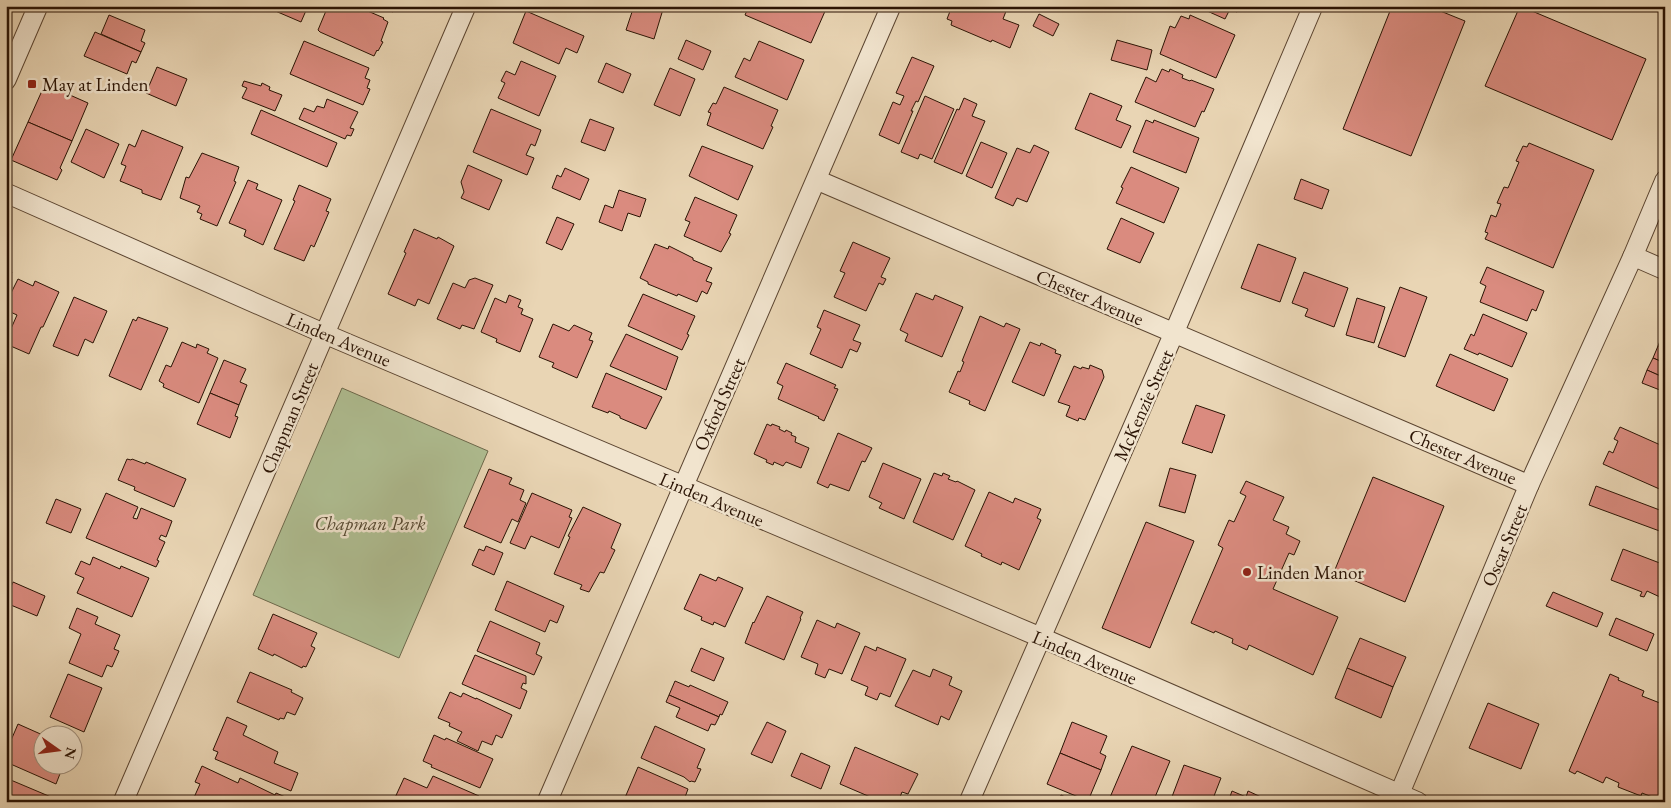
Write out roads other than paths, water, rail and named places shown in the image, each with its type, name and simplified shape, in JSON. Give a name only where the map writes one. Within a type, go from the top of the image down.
[{"type":"street","points":[[6,80],[38,6]]},
{"type":"street","name":"Chapman Street","points":[[123,802],[466,6]]},
{"type":"street","name":"Oxford Street","points":[[547,802],[891,6]]},
{"type":"street","name":"McKenzie Street","points":[[969,802],[1174,333],[1313,6]]},
{"type":"street","name":"Chester Avenue","points":[[817,180],[1530,485]]},
{"type":"street","name":"Oscar Street","points":[[1398,798],[1530,485],[1665,180]]},
{"type":"street","name":"Linden Avenue","points":[[6,193],[325,334],[1040,637],[1398,798],[1418,802]]},
{"type":"street","points":[[1633,256],[1665,270]]},
{"type":"place","name":"May at Linden","points":[[32,84]]},
{"type":"place","name":"Linden Manor","points":[[1247,572]]},
{"type":"park label","name":"Chapman Park","points":[[370,523]]}]
